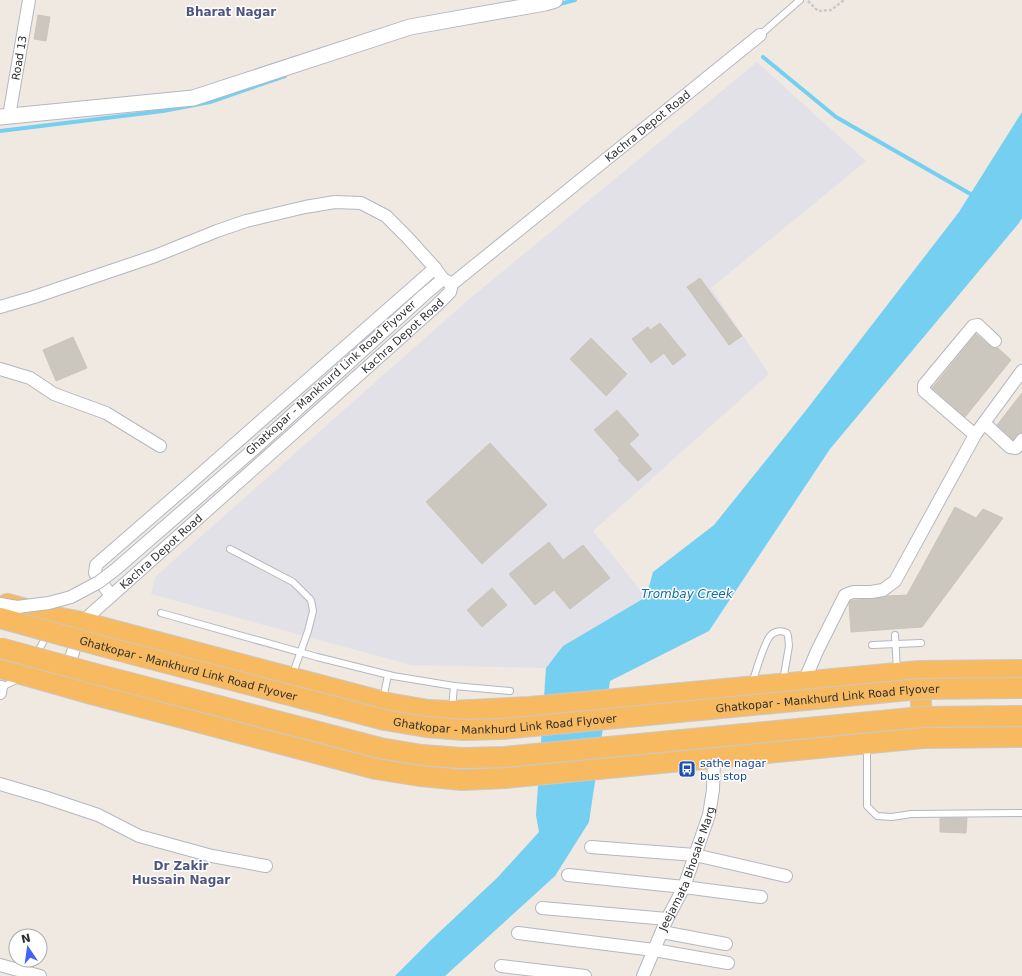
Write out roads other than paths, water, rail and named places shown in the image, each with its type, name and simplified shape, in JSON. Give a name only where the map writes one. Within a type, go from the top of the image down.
[{"type":"highway","points":[[0,603],[82,622],[382,701],[428,710],[452,711],[530,708],[919,671],[1022,670]]},
{"type":"highway","name":"Ghatkopar - Mankhurd Link Road Flyover","points":[[0,618],[385,720],[426,727],[463,730],[510,728],[920,688],[1022,688]]},
{"type":"highway","points":[[0,648],[380,748],[422,755],[462,758],[504,757],[922,717],[1022,716]]},
{"type":"highway","points":[[0,668],[29,669],[63,687],[376,769],[420,776],[455,779],[506,778],[923,738],[1022,737]]},
{"type":"highway","points":[[919,671],[923,738]]},
{"type":"street","name":"Road 13","points":[[4,117],[29,0]]},
{"type":"street","points":[[4,117],[193,98],[410,27],[555,0]]},
{"type":"street","name":"Kachra Depot Road","points":[[82,622],[436,306],[450,292],[447,282],[760,35]]},
{"type":"street","points":[[0,307],[155,256],[246,221],[305,207],[335,202],[361,202],[386,216],[447,282]]},
{"type":"street","points":[[111,596],[95,573],[96,566],[435,268]]},
{"type":"street","name":"Ghatkopar - Mankhurd Link Road Flyover","points":[[0,603],[17,607],[49,603],[71,597],[99,582],[116,569],[254,449],[424,295],[447,282]]},
{"type":"street","points":[[975,435],[924,391],[924,385],[973,326],[978,325],[995,341]]},
{"type":"street","points":[[0,369],[30,378],[54,394],[106,413],[160,446]]},
{"type":"street","points":[[804,682],[845,595],[853,592],[883,590],[895,581],[975,435],[1022,371]]},
{"type":"street","points":[[984,423],[1010,448],[1016,448],[1022,440]]},
{"type":"street","points":[[63,687],[82,622]]},
{"type":"street","name":"Jeejamata Bhosale Marg","points":[[643,976],[667,919],[684,887],[695,855],[708,815],[713,790],[714,758]]},
{"type":"street","points":[[0,784],[98,815],[139,836],[212,856],[266,866]]},
{"type":"street","points":[[591,847],[695,855],[786,876]]},
{"type":"street","points":[[568,875],[684,887],[761,897]]},
{"type":"street","points":[[542,908],[667,919]]},
{"type":"street","points":[[662,932],[726,944]]},
{"type":"street","points":[[518,933],[654,950],[728,963]]},
{"type":"street","points":[[0,965],[40,976]]},
{"type":"street","points":[[501,966],[585,976]]},
{"type":"lane","name":"Kachra Depot Road","points":[[760,35],[800,0]]},
{"type":"lane","points":[[230,549],[293,582],[311,600],[313,611],[308,631],[292,677]]},
{"type":"lane","points":[[161,613],[388,675],[454,686],[510,691]]},
{"type":"lane","points":[[0,689],[29,669],[56,617]]},
{"type":"lane","points":[[751,687],[768,640],[774,633],[782,631],[787,633],[789,641],[783,684]]},
{"type":"lane","points":[[895,635],[897,673]]},
{"type":"lane","points":[[872,646],[922,642]]},
{"type":"lane","points":[[382,701],[388,675]]},
{"type":"lane","points":[[452,711],[454,686]]},
{"type":"lane","points":[[867,743],[867,806],[877,816],[892,817],[911,814],[1022,813]]},
{"type":"water","name":"Trombay Creek","points":[[1022,112],[1022,218],[1019,223],[830,449],[709,631],[610,681],[589,822],[555,876],[445,976],[395,976],[497,878],[539,832],[536,815],[546,668],[563,646],[646,597],[653,572],[714,525],[807,409],[959,212]]},
{"type":"waterway","points":[[556,5],[575,0]]},
{"type":"waterway","points":[[763,57],[836,117],[974,196]]},
{"type":"waterway","points":[[0,131],[163,111],[210,102],[285,76]]},
{"type":"place","name":"sathe nagar bus stop","points":[[687,769]]},
{"type":"district","name":"Bharat Nagar","points":[[231,12]]},
{"type":"district","name":"Dr Zakir Hussain Nagar","points":[[181,873]]}]
